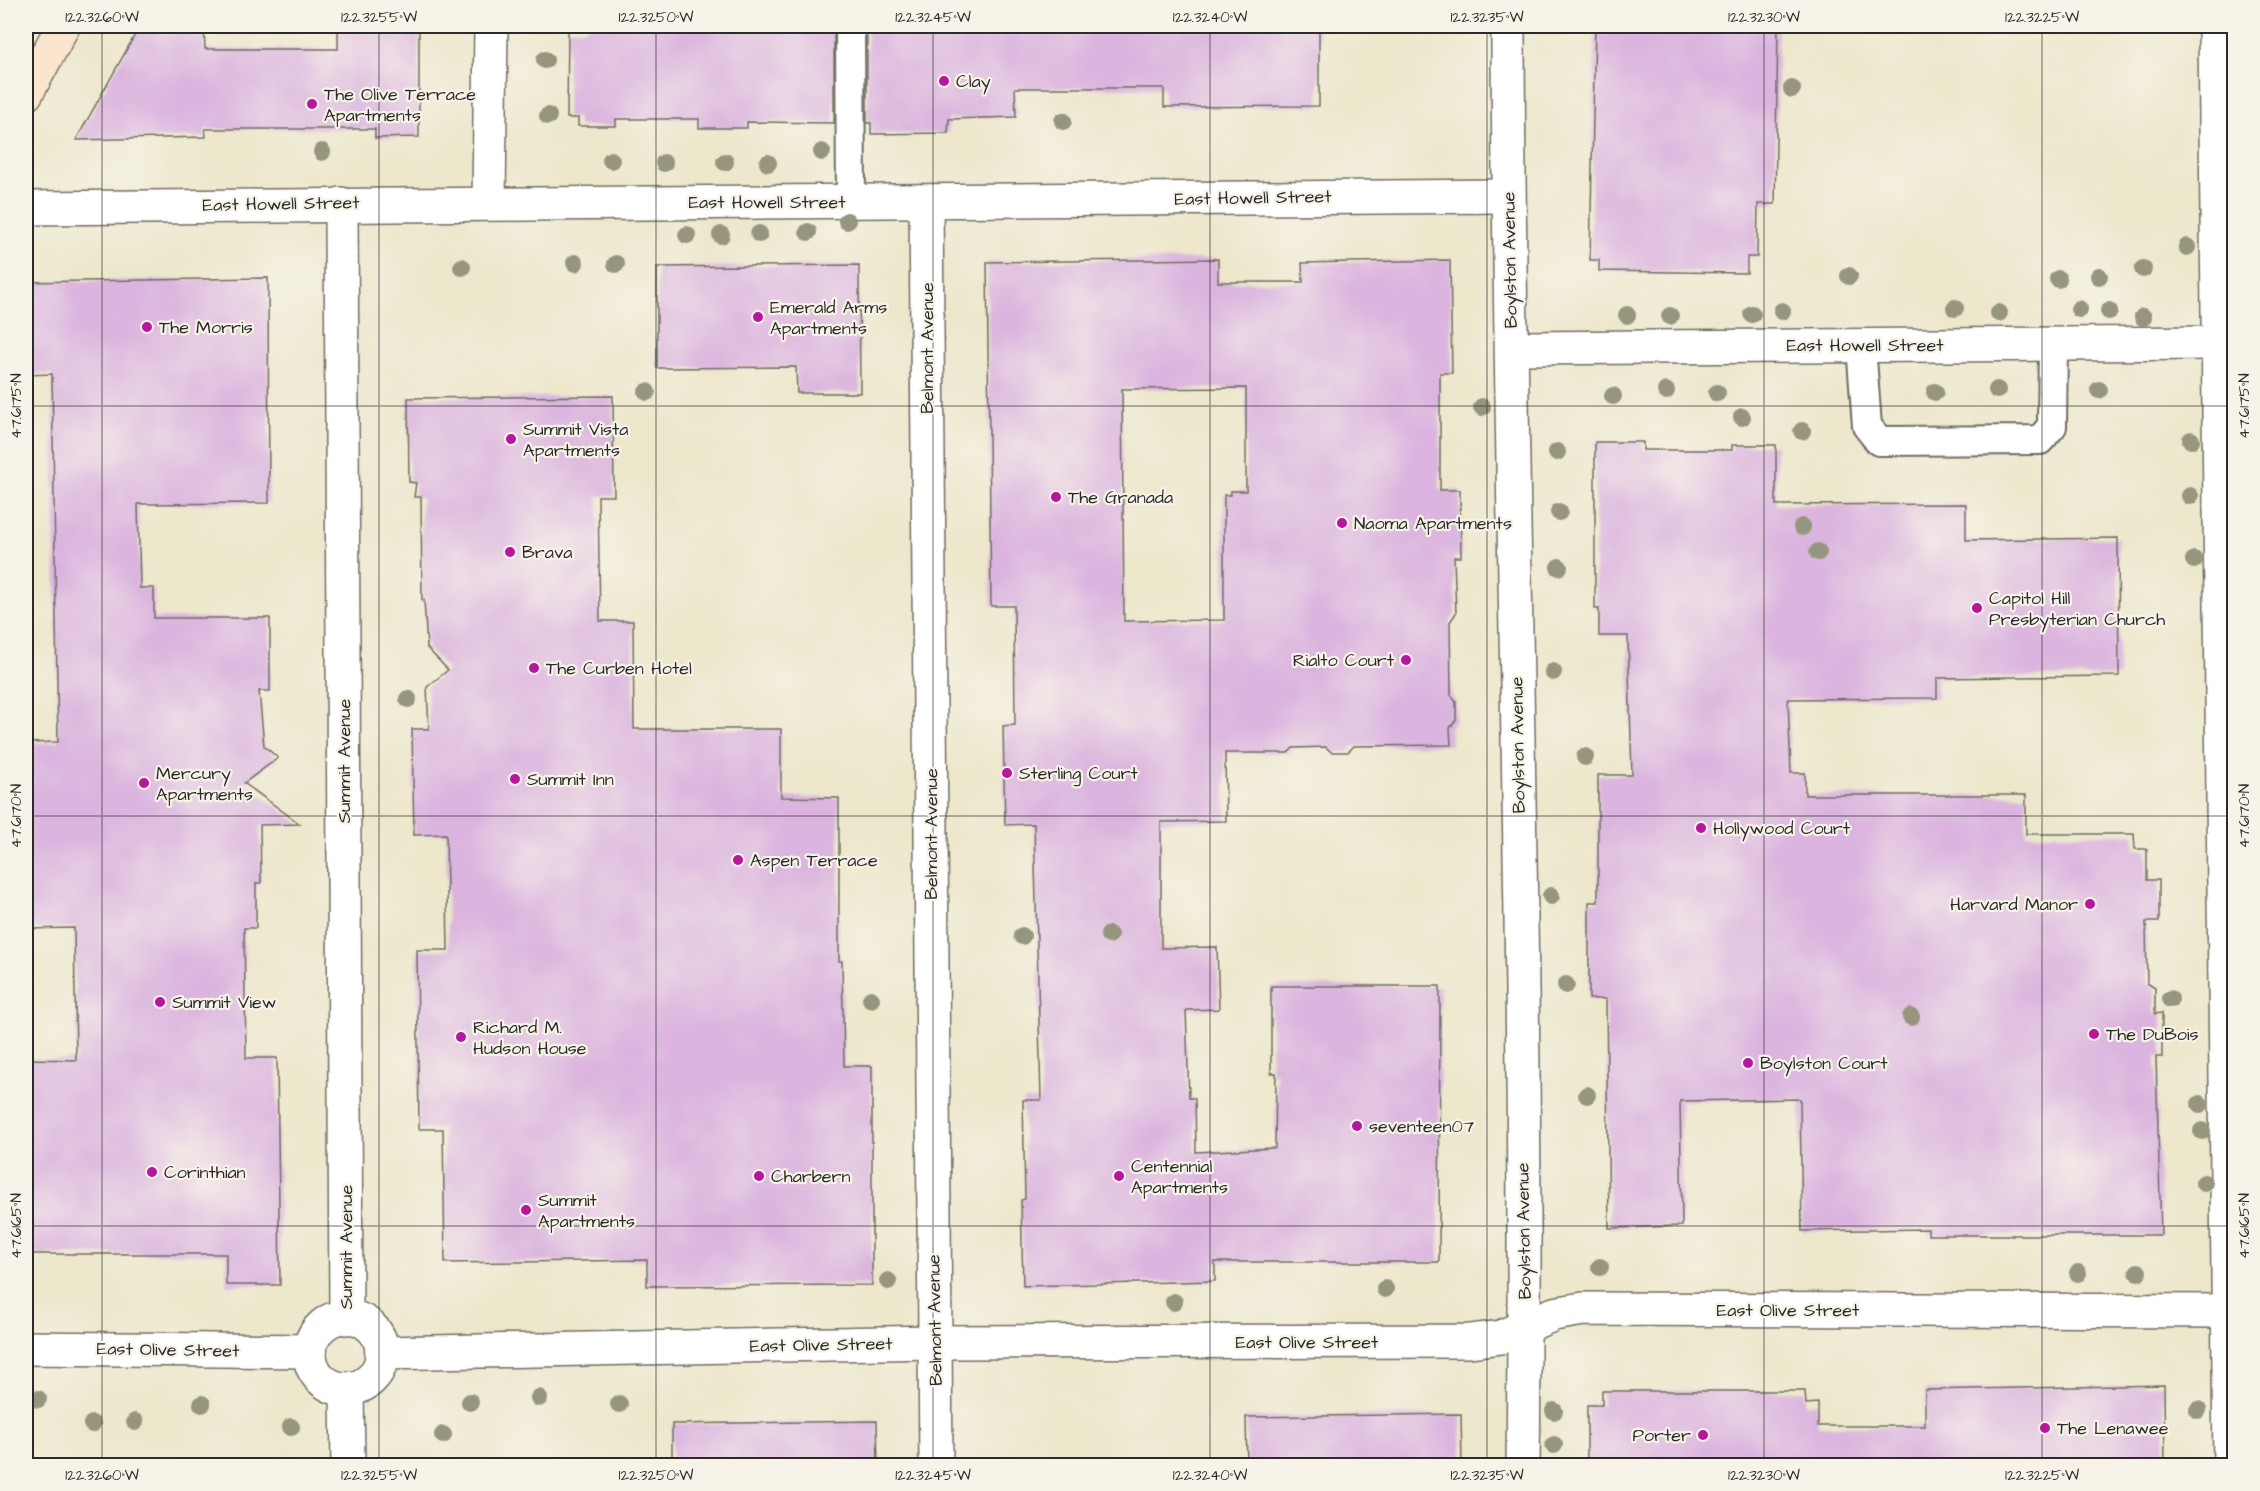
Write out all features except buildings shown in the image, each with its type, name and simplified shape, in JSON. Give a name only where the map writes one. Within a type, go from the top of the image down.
[{"type":"main road","points":[[26,94],[63,26]]},
{"type":"street","points":[[489,203],[491,26]]},
{"type":"street","name":"Boylston Avenue","points":[[1508,26],[1508,196],[1512,348],[1524,1327],[1523,1466]]},
{"type":"street","points":[[2215,26],[2230,1466]]},
{"type":"street","name":"East Howell Street","points":[[26,208],[1508,196]]},
{"type":"street","name":"Belmont Avenue","points":[[926,202],[936,1466]]},
{"type":"street","name":"Summit Avenue","points":[[341,204],[346,1318]]},
{"type":"street","name":"East Howell Street","points":[[1512,348],[2218,343]]},
{"type":"street","name":"East Olive Street","points":[[382,1353],[934,1342],[1470,1341],[1501,1337],[1554,1314],[1583,1309],[2228,1311]]},
{"type":"street","points":[[346,1318],[362,1321],[371,1327],[378,1336],[382,1353],[378,1369],[372,1378],[362,1386],[347,1389],[326,1383],[317,1375],[310,1351],[320,1329],[329,1322],[346,1318]]},
{"type":"street","name":"East Olive Street","points":[[26,1348],[310,1351]]},
{"type":"street","points":[[347,1389],[348,1466]]},
{"type":"lane","points":[[850,26],[851,202]]},
{"type":"lane","points":[[1862,345],[1867,426],[1879,441],[2040,440],[2052,426],[2053,345]]},
{"type":"place","name":"Clay","points":[[944,81]]},
{"type":"place","name":"The Olive Terrace Apartments","points":[[312,104]]},
{"type":"place","name":"Emerald Arms Apartments","points":[[758,317]]},
{"type":"place","name":"The Morris","points":[[147,327]]},
{"type":"place","name":"Summit Vista Apartments","points":[[511,439]]},
{"type":"place","name":"The Granada","points":[[1056,497]]},
{"type":"place","name":"Naoma Apartments","points":[[1342,523]]},
{"type":"place","name":"Brava","points":[[510,552]]},
{"type":"place","name":"Capitol Hill Presbyterian Church","points":[[1977,608]]},
{"type":"place","name":"Rialto Court","points":[[1406,660]]},
{"type":"place","name":"The Curben Hotel","points":[[534,668]]},
{"type":"place","name":"Sterling Court","points":[[1007,773]]},
{"type":"place","name":"Summit Inn","points":[[515,779]]},
{"type":"place","name":"Mercury Apartments","points":[[144,783]]},
{"type":"place","name":"Hollywood Court","points":[[1701,828]]},
{"type":"place","name":"Aspen Terrace","points":[[738,860]]},
{"type":"place","name":"Harvard Manor","points":[[2090,904]]},
{"type":"place","name":"Summit View","points":[[160,1002]]},
{"type":"place","name":"The DuBois","points":[[2094,1034]]},
{"type":"place","name":"Richard M. Hudson House","points":[[461,1037]]},
{"type":"place","name":"Boylston Court","points":[[1748,1063]]},
{"type":"place","name":"seventeen07","points":[[1357,1126]]},
{"type":"place","name":"Corinthian","points":[[152,1172]]},
{"type":"place","name":"Charbern","points":[[759,1176]]},
{"type":"place","name":"Centennial Apartments","points":[[1119,1176]]},
{"type":"place","name":"Summit Apartments","points":[[526,1210]]},
{"type":"place","name":"The Lenawee","points":[[2045,1428]]},
{"type":"place","name":"Porter","points":[[1703,1435]]}]
